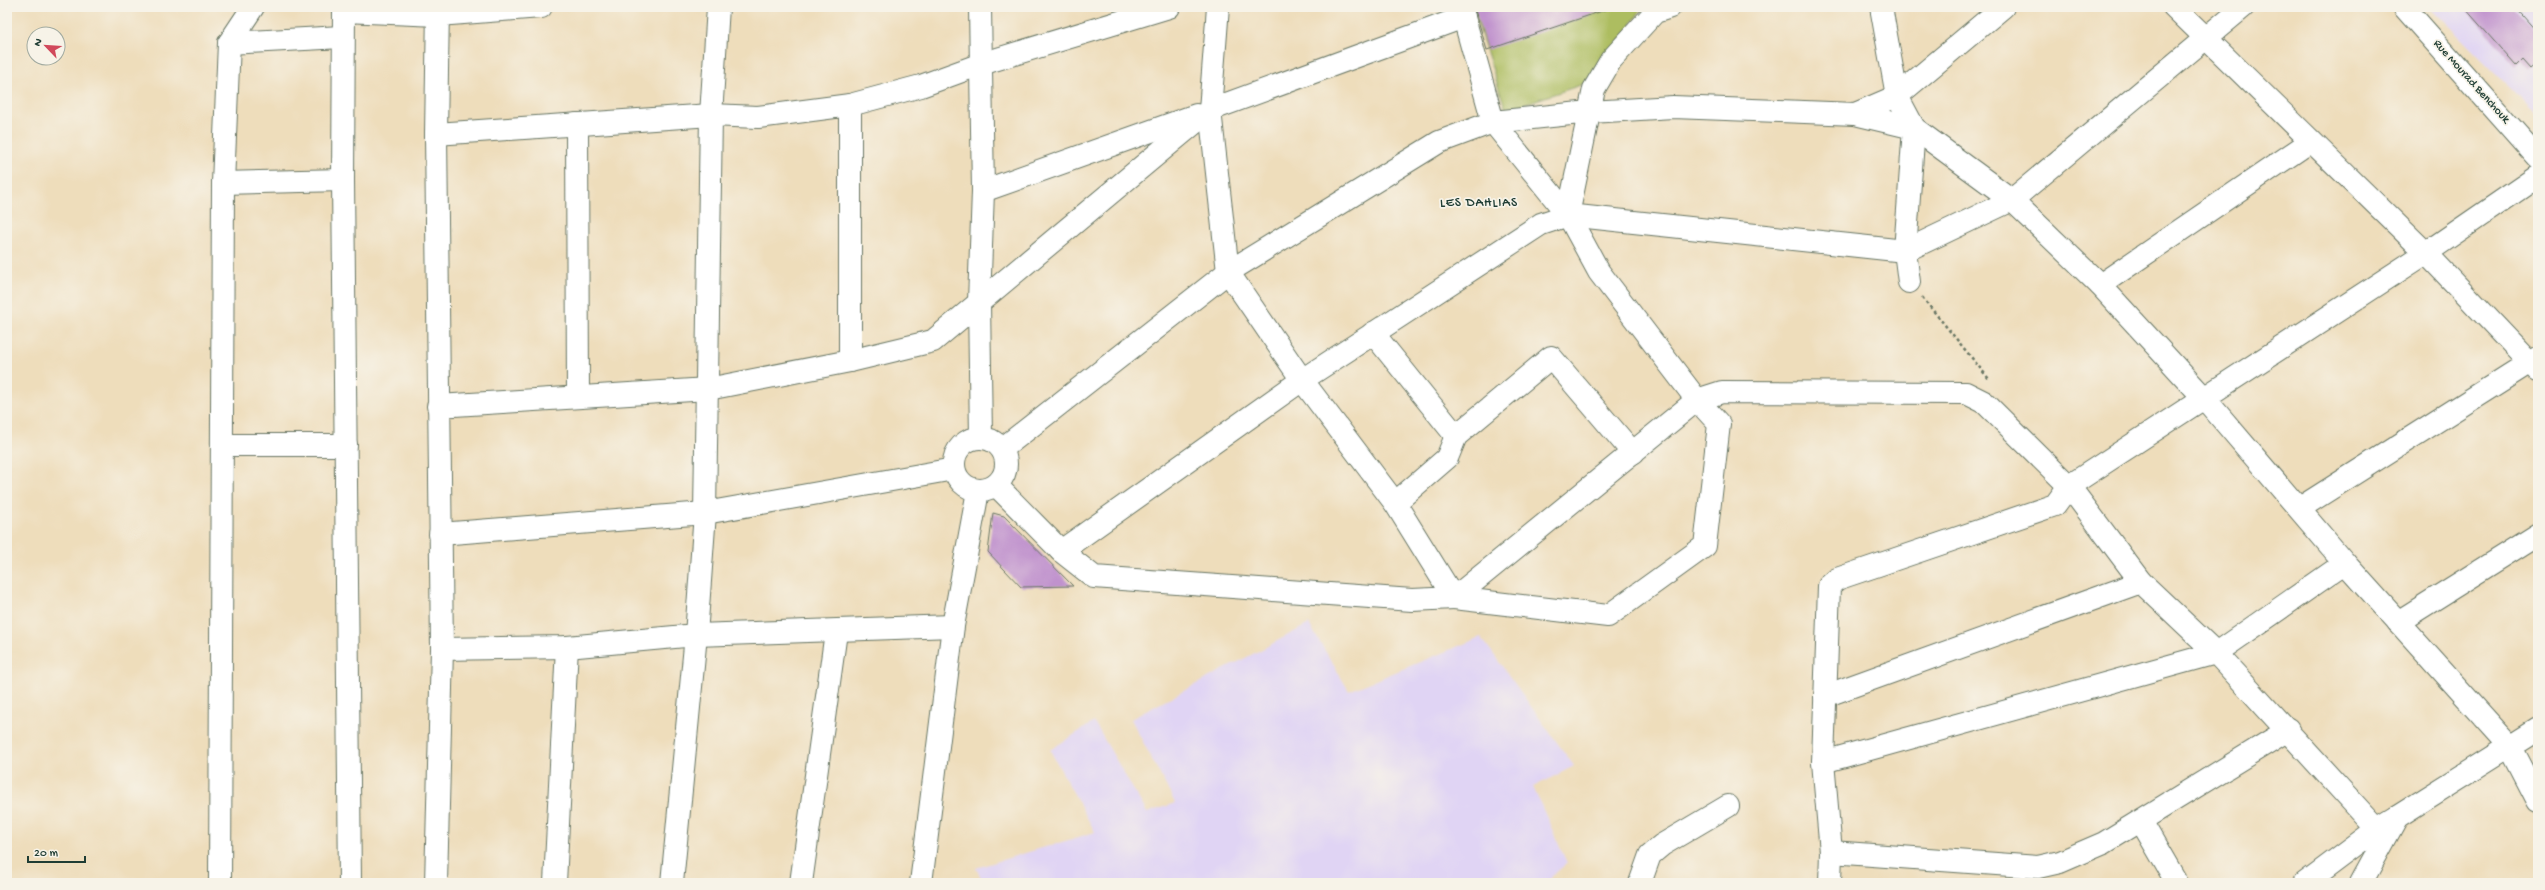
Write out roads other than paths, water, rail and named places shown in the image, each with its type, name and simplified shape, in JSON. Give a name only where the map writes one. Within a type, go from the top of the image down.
[{"type":"street","points":[[220,883],[223,183],[229,43],[253,7]]},
{"type":"street","points":[[350,883],[342,37],[344,9],[438,11],[541,7]]},
{"type":"street","points":[[672,883],[696,635],[705,513],[711,115],[718,7]]},
{"type":"street","points":[[980,7],[983,191],[979,302],[981,438]]},
{"type":"street","points":[[436,134],[711,115],[758,117],[850,105],[921,86],[981,64],[1169,7]]},
{"type":"street","points":[[1218,7],[1210,110],[1228,272],[1302,380],[1395,503],[1454,598]]},
{"type":"street","points":[[1881,7],[1896,96],[1914,128],[1904,251],[1909,282]]},
{"type":"street","points":[[1855,114],[1896,96],[2003,7]]},
{"type":"street","points":[[2174,7],[2426,253],[2535,364],[2300,508]]},
{"type":"street","points":[[1061,551],[1302,380],[1541,224],[1568,215],[1904,251],[2012,200],[2243,7]]},
{"type":"street","name":"Rue Mourad Benchouk","points":[[2404,7],[2538,158]]},
{"type":"street","points":[[1568,215],[1594,89],[1611,60],[1659,9]]},
{"type":"street","points":[[436,883],[442,648],[436,134],[438,11]]},
{"type":"street","points":[[921,883],[953,626],[987,488],[1002,479],[1006,468],[1005,456],[1002,449],[989,439],[981,438],[966,442],[960,447],[956,454],[954,470],[963,484],[987,488],[1094,577],[1412,600],[1454,598],[1608,616],[1705,546],[1719,424],[1697,400],[1599,272],[1568,215],[1493,122],[1463,12],[1210,110],[983,191]]},
{"type":"street","points":[[229,43],[342,37]]},
{"type":"street","points":[[850,105],[850,361]]},
{"type":"street","points":[[1002,449],[1228,272],[1439,142],[1493,122],[1590,112],[1673,107],[1855,114],[1914,128],[2012,200],[2100,285],[2205,399],[2300,508],[2345,563],[2509,745],[2538,801]]},
{"type":"street","points":[[438,406],[708,389],[850,361],[933,341],[1210,110]]},
{"type":"street","points":[[577,124],[578,397]]},
{"type":"street","points":[[2100,285],[2311,141]]},
{"type":"street","points":[[1830,883],[1831,852],[1823,762],[1829,586],[1837,579],[2054,505],[2070,486],[2426,253],[2538,176]]},
{"type":"street","points":[[223,183],[343,180]]},
{"type":"street","points":[[1373,333],[1456,436]]},
{"type":"street","points":[[1395,503],[1447,458],[1456,436],[1551,357],[1633,453]]},
{"type":"street","points":[[1454,598],[1697,400],[1722,392],[1966,393],[1984,402],[2070,486],[2141,582],[2216,653],[2377,829]]},
{"type":"street","points":[[223,445],[346,445]]},
{"type":"street","points":[[440,534],[705,513],[954,470]]},
{"type":"street","points":[[2398,622],[2538,534]]},
{"type":"street","points":[[1823,762],[2216,653],[2345,563]]},
{"type":"street","points":[[1825,696],[2141,582]]},
{"type":"street","points":[[442,648],[567,647],[696,635],[836,632],[953,626]]},
{"type":"street","points":[[801,883],[836,632]]},
{"type":"street","points":[[555,883],[567,647]]},
{"type":"street","points":[[2305,883],[2377,829],[2538,728]]},
{"type":"street","points":[[1831,852],[2038,867],[2060,862],[2104,843],[2288,730]]},
{"type":"street","points":[[1640,883],[1650,855],[1662,845],[1728,806]]},
{"type":"street","points":[[2360,883],[2396,817]]},
{"type":"street","points":[[2141,821],[2177,883]]},
{"type":"district","name":"LES DAHLIAS","points":[[1479,203]]}]
